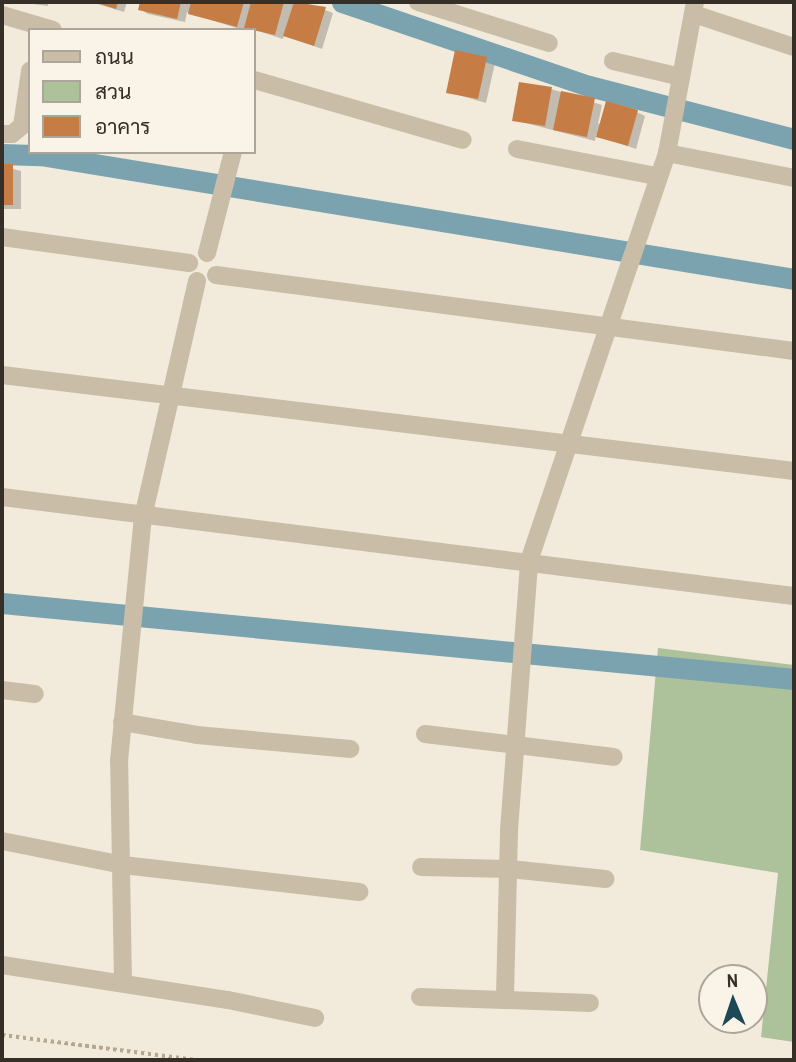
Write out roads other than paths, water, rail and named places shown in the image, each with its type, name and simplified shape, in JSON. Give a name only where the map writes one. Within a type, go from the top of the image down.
[{"type":"street","points":[[418,2],[548,43]]},
{"type":"street","points":[[505,996],[514,747],[528,561],[626,263],[656,176],[667,153],[695,8],[794,47]]},
{"type":"street","points":[[2,15],[42,28]]},
{"type":"street","points":[[613,61],[681,77]]},
{"type":"street","points":[[256,81],[463,140]]},
{"type":"street","points":[[2,134],[12,134],[22,126],[28,85]]},
{"type":"street","points":[[517,149],[656,176]]},
{"type":"street","points":[[667,153],[794,178]]},
{"type":"street","points":[[207,253],[232,154]]},
{"type":"street","points":[[2,237],[189,263]]},
{"type":"street","points":[[207,253],[196,255],[189,263],[190,274],[197,281],[208,282],[216,275],[604,329],[794,351]]},
{"type":"street","points":[[207,253],[215,260],[216,275]]},
{"type":"street","points":[[122,982],[122,722],[137,572],[143,517],[197,281]]},
{"type":"street","points":[[2,375],[794,471]]},
{"type":"street","points":[[2,497],[143,517],[528,561],[794,596]]},
{"type":"street","points":[[2,690],[35,694]]},
{"type":"street","points":[[122,722],[197,735],[350,749]]},
{"type":"street","points":[[425,734],[514,747],[614,757]]},
{"type":"street","points":[[2,841],[123,865],[359,892]]},
{"type":"street","points":[[421,867],[510,869],[605,879]]},
{"type":"street","points":[[2,965],[122,982],[315,1018]]},
{"type":"street","points":[[420,997],[505,996],[590,1003]]},
{"type":"waterway","points":[[342,2],[589,86],[794,139]]},
{"type":"waterway","points":[[2,154],[40,155],[794,279]]},
{"type":"waterway","points":[[2,603],[794,679]]}]
